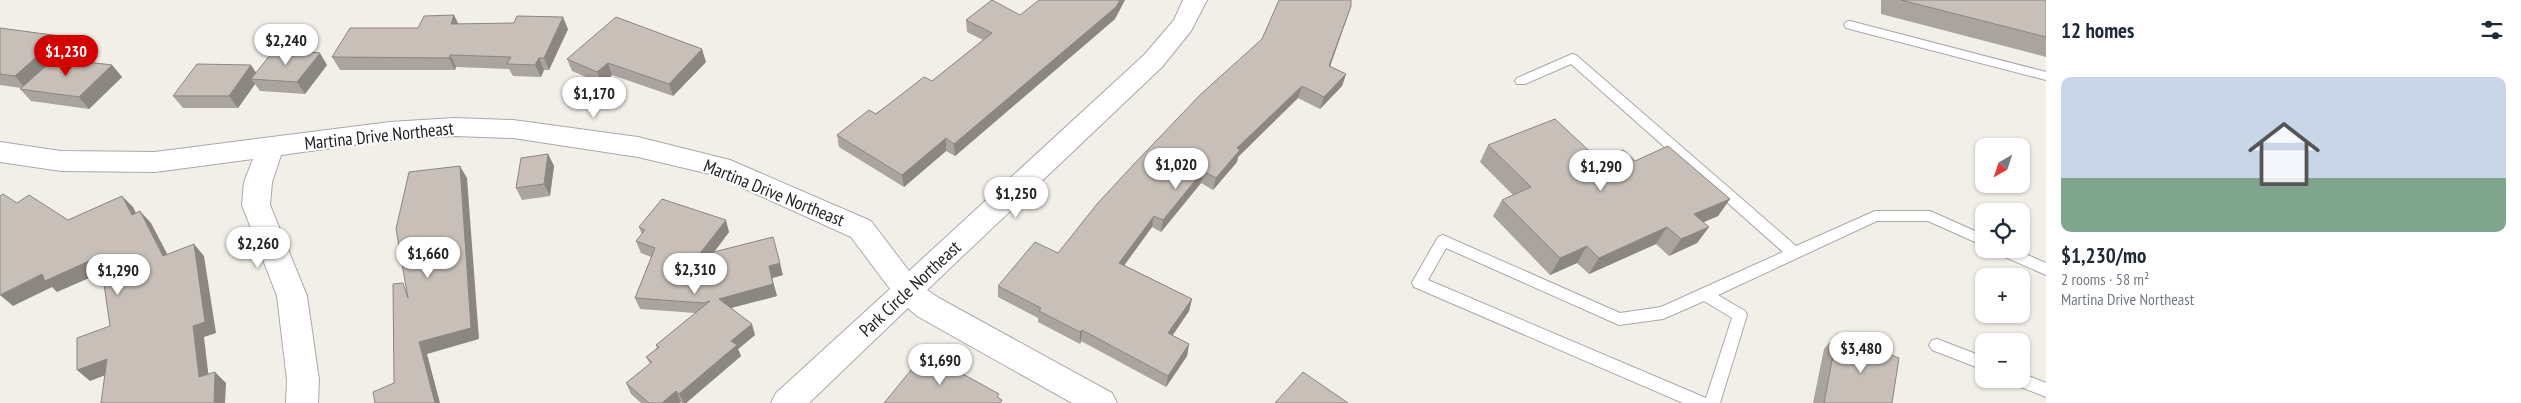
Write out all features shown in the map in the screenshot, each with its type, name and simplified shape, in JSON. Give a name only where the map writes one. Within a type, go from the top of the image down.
[{"type":"street","name":"Park Circle Northeast","points":[[787,403],[1153,61],[1178,31],[1191,11],[1195,0]]},
{"type":"street","name":"Martina Drive Northeast","points":[[0,152],[61,160],[155,162],[390,131],[454,127],[513,129],[638,147],[721,167],[861,229],[908,290],[928,307],[1101,403]]},
{"type":"street","points":[[270,148],[258,182],[256,205],[292,296],[303,380],[302,403]]},
{"type":"lane","points":[[1850,25],[2032,74],[2046,76]]},
{"type":"lane","points":[[1521,81],[1572,58],[1794,253]]},
{"type":"lane","points":[[1700,403],[1419,283],[1442,241],[1619,319],[1663,313],[1874,216],[1930,216],[1975,237]]},
{"type":"lane","points":[[2021,258],[2046,269]]},
{"type":"lane","points":[[1704,294],[1740,315],[1712,403]]},
{"type":"lane","points":[[1937,344],[1975,360]]},
{"type":"lane","points":[[2030,383],[2046,390]]},
{"type":"building","points":[[992,0],[1020,15],[1039,0],[1120,0],[1116,7],[954,144],[946,138],[902,175],[837,135],[869,110],[876,114],[924,77],[932,81],[992,33],[966,20]]},
{"type":"building","points":[[1279,0],[1351,0],[1351,6],[1329,66],[1346,74],[1324,97],[1302,86],[1237,148],[1240,150],[1216,178],[1203,171],[1163,220],[1154,216],[1119,263],[1192,299],[1168,333],[1189,344],[1168,376],[1082,330],[1080,332],[1039,311],[1041,308],[998,286],[1035,242],[1058,253],[1097,204],[1134,164],[1201,94],[1262,39]]},
{"type":"building","points":[[1901,0],[2046,0],[2046,37]]},
{"type":"building","points":[[454,15],[451,24],[514,23],[517,16],[563,17],[544,58],[539,58],[535,65],[507,64],[511,57],[450,55],[449,58],[332,57],[350,28],[418,28],[424,16]]},
{"type":"building","points":[[616,17],[702,49],[669,84],[608,63],[597,72],[567,59]]},
{"type":"building","points":[[0,28],[60,36],[15,76],[0,74]]},
{"type":"building","points":[[275,49],[320,53],[297,82],[251,79]]},
{"type":"building","points":[[55,58],[112,65],[79,97],[20,89]]},
{"type":"building","points":[[197,64],[251,65],[229,96],[173,96]]},
{"type":"building","points":[[1555,119],[1599,160],[1623,150],[1635,161],[1668,146],[1730,199],[1694,214],[1709,227],[1681,239],[1667,227],[1599,258],[1587,246],[1560,258],[1502,200],[1531,187],[1488,145]]},
{"type":"building","points":[[548,154],[544,184],[516,188],[521,158]]},
{"type":"building","points":[[460,166],[471,328],[419,342],[435,403],[375,403],[373,392],[394,383],[393,284],[403,283],[408,298],[396,229],[409,172]]},
{"type":"building","points":[[3,194],[17,203],[29,195],[68,220],[122,196],[132,215],[140,211],[163,256],[194,244],[205,322],[193,326],[199,377],[215,372],[214,403],[101,403],[107,359],[77,370],[77,338],[110,326],[100,256],[45,281],[42,274],[0,295],[0,196]]},
{"type":"building","points":[[662,199],[726,220],[698,256],[773,237],[780,263],[769,266],[773,284],[719,299],[752,324],[731,341],[737,345],[679,394],[676,391],[662,403],[649,403],[626,383],[652,362],[646,357],[659,347],[656,345],[710,301],[703,303],[635,298],[655,248],[636,241],[645,230],[639,227]]},
{"type":"building","points":[[1837,334],[1899,358],[1892,403],[1824,403]]},
{"type":"building","points":[[925,353],[999,394],[997,397],[1002,400],[1000,403],[884,403]]},
{"type":"building","points":[[1303,372],[1348,403],[1275,403]]}]
